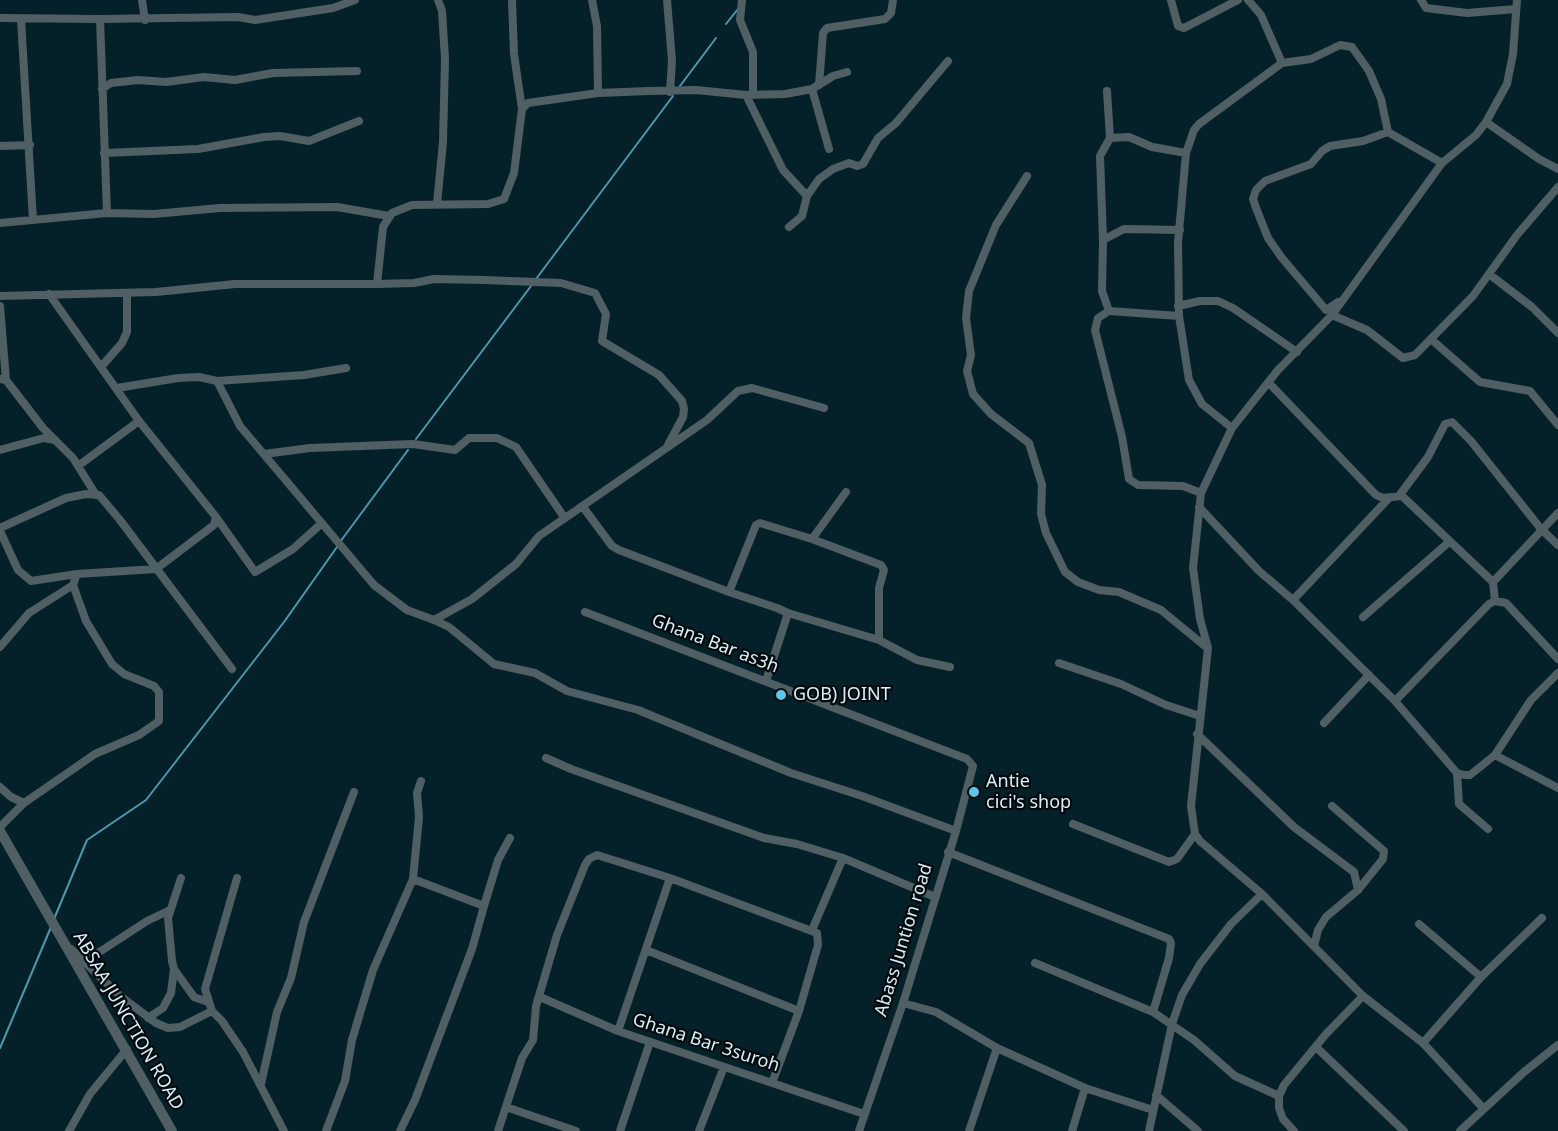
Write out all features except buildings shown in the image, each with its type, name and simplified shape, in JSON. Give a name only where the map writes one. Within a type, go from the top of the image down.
[{"type":"street","points":[[142,0],[145,20]]},
{"type":"street","points":[[0,18],[21,20],[86,16],[100,19],[145,20],[238,16],[263,19],[333,8],[356,0]]},
{"type":"street","points":[[437,204],[443,142],[445,59],[442,11],[438,0]]},
{"type":"street","points":[[377,284],[383,227],[389,216],[402,207],[488,204],[504,199],[514,173],[522,109],[514,54],[512,0]]},
{"type":"street","points":[[592,0],[597,26],[598,93]]},
{"type":"street","points":[[667,0],[672,61],[670,92]]},
{"type":"street","points":[[742,0],[740,20],[753,52],[749,95],[783,170],[807,196]]},
{"type":"street","points":[[828,148],[816,87],[823,33],[827,28],[885,19],[891,13],[893,0]]},
{"type":"street","points":[[1171,0],[1178,26],[1184,28],[1238,0]]},
{"type":"street","points":[[1248,0],[1261,15],[1282,63]]},
{"type":"street","points":[[1421,0],[1426,8],[1467,13],[1517,4],[1513,54],[1507,84],[1476,135],[1442,163],[1390,238],[1350,288],[1332,315],[1278,369],[1232,428],[1201,493],[1194,579],[1208,648],[1191,806],[1195,834],[1200,841],[1262,894],[1363,996],[1423,1043],[1483,1108]]},
{"type":"street","points":[[100,19],[107,213]]},
{"type":"street","points":[[21,20],[33,220]]},
{"type":"street","points":[[1232,428],[1210,411],[1195,395],[1189,380],[1179,316],[1180,230],[1186,153],[1199,124],[1282,63],[1311,59],[1340,45],[1352,46],[1369,71],[1380,99],[1388,132],[1442,163]]},
{"type":"street","points":[[789,227],[802,216],[807,196],[819,178],[849,163],[857,166],[863,164],[879,138],[896,123],[948,61]]},
{"type":"street","points":[[102,89],[116,82],[166,82],[204,76],[235,80],[273,73],[357,71]]},
{"type":"street","points":[[522,109],[528,103],[598,93],[696,90],[749,95],[816,87],[833,76],[847,72]]},
{"type":"street","points":[[1107,91],[1110,138],[1100,156],[1104,240],[1102,291],[1109,311]]},
{"type":"street","points":[[104,153],[198,149],[280,136],[309,141],[359,121]]},
{"type":"street","points":[[1486,122],[1539,159],[1558,169]]},
{"type":"street","points":[[1350,288],[1326,310],[1268,238],[1253,199],[1256,190],[1265,181],[1311,164],[1322,151],[1330,146],[1363,141],[1388,132]]},
{"type":"street","points":[[1110,138],[1129,137],[1152,147],[1186,153]]},
{"type":"street","points":[[0,146],[30,145]]},
{"type":"street","points":[[1027,176],[996,225],[969,291],[966,318],[971,355],[967,371],[973,394],[991,414],[1029,443],[1042,485],[1041,514],[1046,533],[1065,572],[1078,582],[1099,590],[1119,592],[1161,610],[1208,648]]},
{"type":"street","points":[[1332,315],[1367,330],[1406,358],[1415,355],[1432,340],[1489,274],[1523,226],[1558,187]]},
{"type":"street","points":[[0,223],[107,213],[154,214],[220,208],[337,207],[389,216]]},
{"type":"street","points":[[1104,240],[1124,229],[1180,230]]},
{"type":"street","points":[[1489,274],[1532,306],[1558,333]]},
{"type":"street","points":[[0,296],[127,292],[235,284],[414,283],[425,279],[561,283],[595,294],[606,314],[602,341],[659,375],[682,401],[684,410],[682,417],[668,446]]},
{"type":"street","points":[[101,367],[122,343],[127,332],[127,292]]},
{"type":"street","points":[[49,294],[139,421],[216,517],[255,572],[293,549],[321,523]]},
{"type":"street","points":[[1178,306],[1200,301],[1218,302],[1233,308],[1297,352]]},
{"type":"street","points":[[0,306],[3,380],[78,466],[96,495],[114,512],[232,669]]},
{"type":"street","points":[[1179,316],[1109,311],[1098,318],[1095,330],[1122,437],[1129,479],[1138,484],[1183,486],[1201,493]]},
{"type":"street","points":[[1432,340],[1480,382],[1530,391],[1558,425]]},
{"type":"street","points":[[117,388],[178,378],[199,377],[217,381],[304,375],[346,368]]},
{"type":"street","points":[[217,381],[240,426],[386,596],[407,610],[449,627],[494,664],[535,673],[567,691],[638,710],[791,773],[862,796],[956,831]]},
{"type":"street","points":[[1269,383],[1380,498],[1399,496],[1428,457],[1443,428],[1452,422],[1471,441],[1541,529],[1558,545]]},
{"type":"street","points":[[434,620],[472,599],[516,564],[539,536],[707,420],[745,388],[824,408]]},
{"type":"street","points":[[78,466],[139,421]]},
{"type":"street","points":[[0,450],[44,438],[55,440]]},
{"type":"street","points":[[264,454],[310,448],[413,444],[455,450],[470,438],[497,438],[516,447],[564,517]]},
{"type":"street","points":[[812,539],[846,492]]},
{"type":"street","points":[[96,495],[86,494],[66,498],[0,530],[18,570],[32,581],[77,574],[156,569],[214,525],[216,517]]},
{"type":"street","points":[[1399,496],[1423,514],[1449,542],[1493,582],[1495,601]]},
{"type":"street","points":[[1293,600],[1389,498]]},
{"type":"street","points":[[583,507],[612,546],[619,550],[788,613],[879,640],[917,660],[950,667]]},
{"type":"street","points":[[1199,507],[1259,571],[1293,600],[1395,701],[1457,773],[1459,804],[1488,829]]},
{"type":"street","points":[[1493,582],[1558,513]]},
{"type":"street","points":[[729,592],[756,525],[760,523],[812,539],[881,565],[884,570],[879,588],[879,640]]},
{"type":"street","points":[[1363,617],[1449,542]]},
{"type":"street","points":[[0,829],[24,803],[95,754],[139,735],[159,721],[159,692],[154,686],[124,674],[112,663],[86,621],[74,585],[77,574]]},
{"type":"street","points":[[0,647],[29,613],[74,585]]},
{"type":"street","points":[[1395,701],[1489,604],[1495,601],[1506,603],[1558,658]]},
{"type":"street","name":"Ghana Bar as3h","points":[[585,612],[967,759]]},
{"type":"street","points":[[766,681],[788,613]]},
{"type":"street","points":[[1059,663],[1121,684],[1166,705],[1200,716]]},
{"type":"street","points":[[1457,773],[1470,775],[1495,755],[1531,700],[1558,673]]},
{"type":"street","points":[[1324,723],[1369,675]]},
{"type":"street","points":[[1197,734],[1294,827],[1354,872],[1358,890]]},
{"type":"street","points":[[1495,755],[1558,788]]},
{"type":"street","points":[[546,758],[764,838],[797,844],[843,858],[935,897]]},
{"type":"street","name":"Abass Juntion road","points":[[859,1131],[903,1003],[956,831],[973,770],[967,759]]},
{"type":"street","points":[[326,1131],[345,1081],[352,1040],[374,970],[413,879],[419,817],[417,793],[421,781]]},
{"type":"street","points":[[0,787],[11,797],[24,803]]},
{"type":"street","points":[[261,1084],[277,1012],[291,978],[304,922],[354,792]]},
{"type":"street","points":[[1314,946],[1318,930],[1326,917],[1358,890],[1383,859],[1384,851],[1332,806]]},
{"type":"street","points":[[1073,824],[1168,862],[1177,859],[1195,834]]},
{"type":"street","name":"ABSAA JUNCTION ROAD","points":[[0,829],[172,1131]]},
{"type":"street","points":[[400,1131],[415,1100],[472,949],[498,860],[510,838]]},
{"type":"street","points":[[948,852],[1169,939],[1171,943],[1169,958],[1153,1012]]},
{"type":"street","points":[[498,1131],[522,1058],[533,1040],[536,1006],[557,935],[589,859],[597,855],[670,878],[813,930],[819,937],[799,1011],[772,1083]]},
{"type":"street","points":[[813,930],[843,858]]},
{"type":"street","points":[[237,878],[205,989],[212,1011],[222,1021],[261,1084],[284,1131]]},
{"type":"street","points":[[618,1031],[670,878]]},
{"type":"street","points":[[148,1018],[163,1008],[171,993],[174,969],[168,932],[170,910],[181,879]]},
{"type":"street","points":[[413,879],[484,906]]},
{"type":"street","points":[[1149,1131],[1172,1024],[1182,995],[1200,964],[1231,924],[1262,894]]},
{"type":"street","points":[[84,962],[147,921],[170,910]]},
{"type":"street","points":[[1423,1043],[1481,977],[1542,918]]},
{"type":"street","points":[[1419,924],[1481,977]]},
{"type":"street","points":[[63,942],[120,996],[148,1018],[168,1028],[180,1027],[201,1019],[212,1011]]},
{"type":"street","points":[[646,950],[799,1011]]},
{"type":"street","points":[[1035,963],[1153,1012],[1172,1024],[1235,1076],[1279,1096]]},
{"type":"street","points":[[174,969],[194,997],[208,1002]]},
{"type":"street","points":[[1294,1131],[1283,1119],[1279,1096],[1297,1068],[1363,996]]},
{"type":"street","name":"Ghana Bar 3suroh","points":[[540,997],[618,1031],[864,1114]]},
{"type":"street","points":[[903,1003],[936,1012],[997,1048],[1085,1089],[1153,1110]]},
{"type":"street","points":[[620,1131],[650,1042]]},
{"type":"street","points":[[1461,1131],[1483,1108],[1558,1045]]},
{"type":"street","points":[[1316,1047],[1404,1131]]},
{"type":"street","points":[[969,1131],[997,1048]]},
{"type":"street","points":[[69,1131],[90,1094],[127,1049]]},
{"type":"street","points":[[699,1131],[724,1067]]},
{"type":"street","points":[[1072,1131],[1085,1089]]},
{"type":"street","points":[[1156,1095],[1198,1131]]},
{"type":"street","points":[[506,1107],[576,1131]]},
{"type":"waterway","points":[[726,24],[738,9]]},
{"type":"waterway","points":[[680,86],[716,38]]},
{"type":"waterway","points":[[536,279],[673,96]]},
{"type":"waterway","points":[[416,439],[531,286]]},
{"type":"waterway","points":[[340,542],[408,450]]},
{"type":"waterway","points":[[54,919],[87,840],[146,800],[284,622],[337,547]]},
{"type":"waterway","points":[[0,1048],[51,927]]},
{"type":"place","name":"GOB) JOINT","points":[[781,695]]},
{"type":"place","name":"Antie cici's shop","points":[[974,792]]}]
